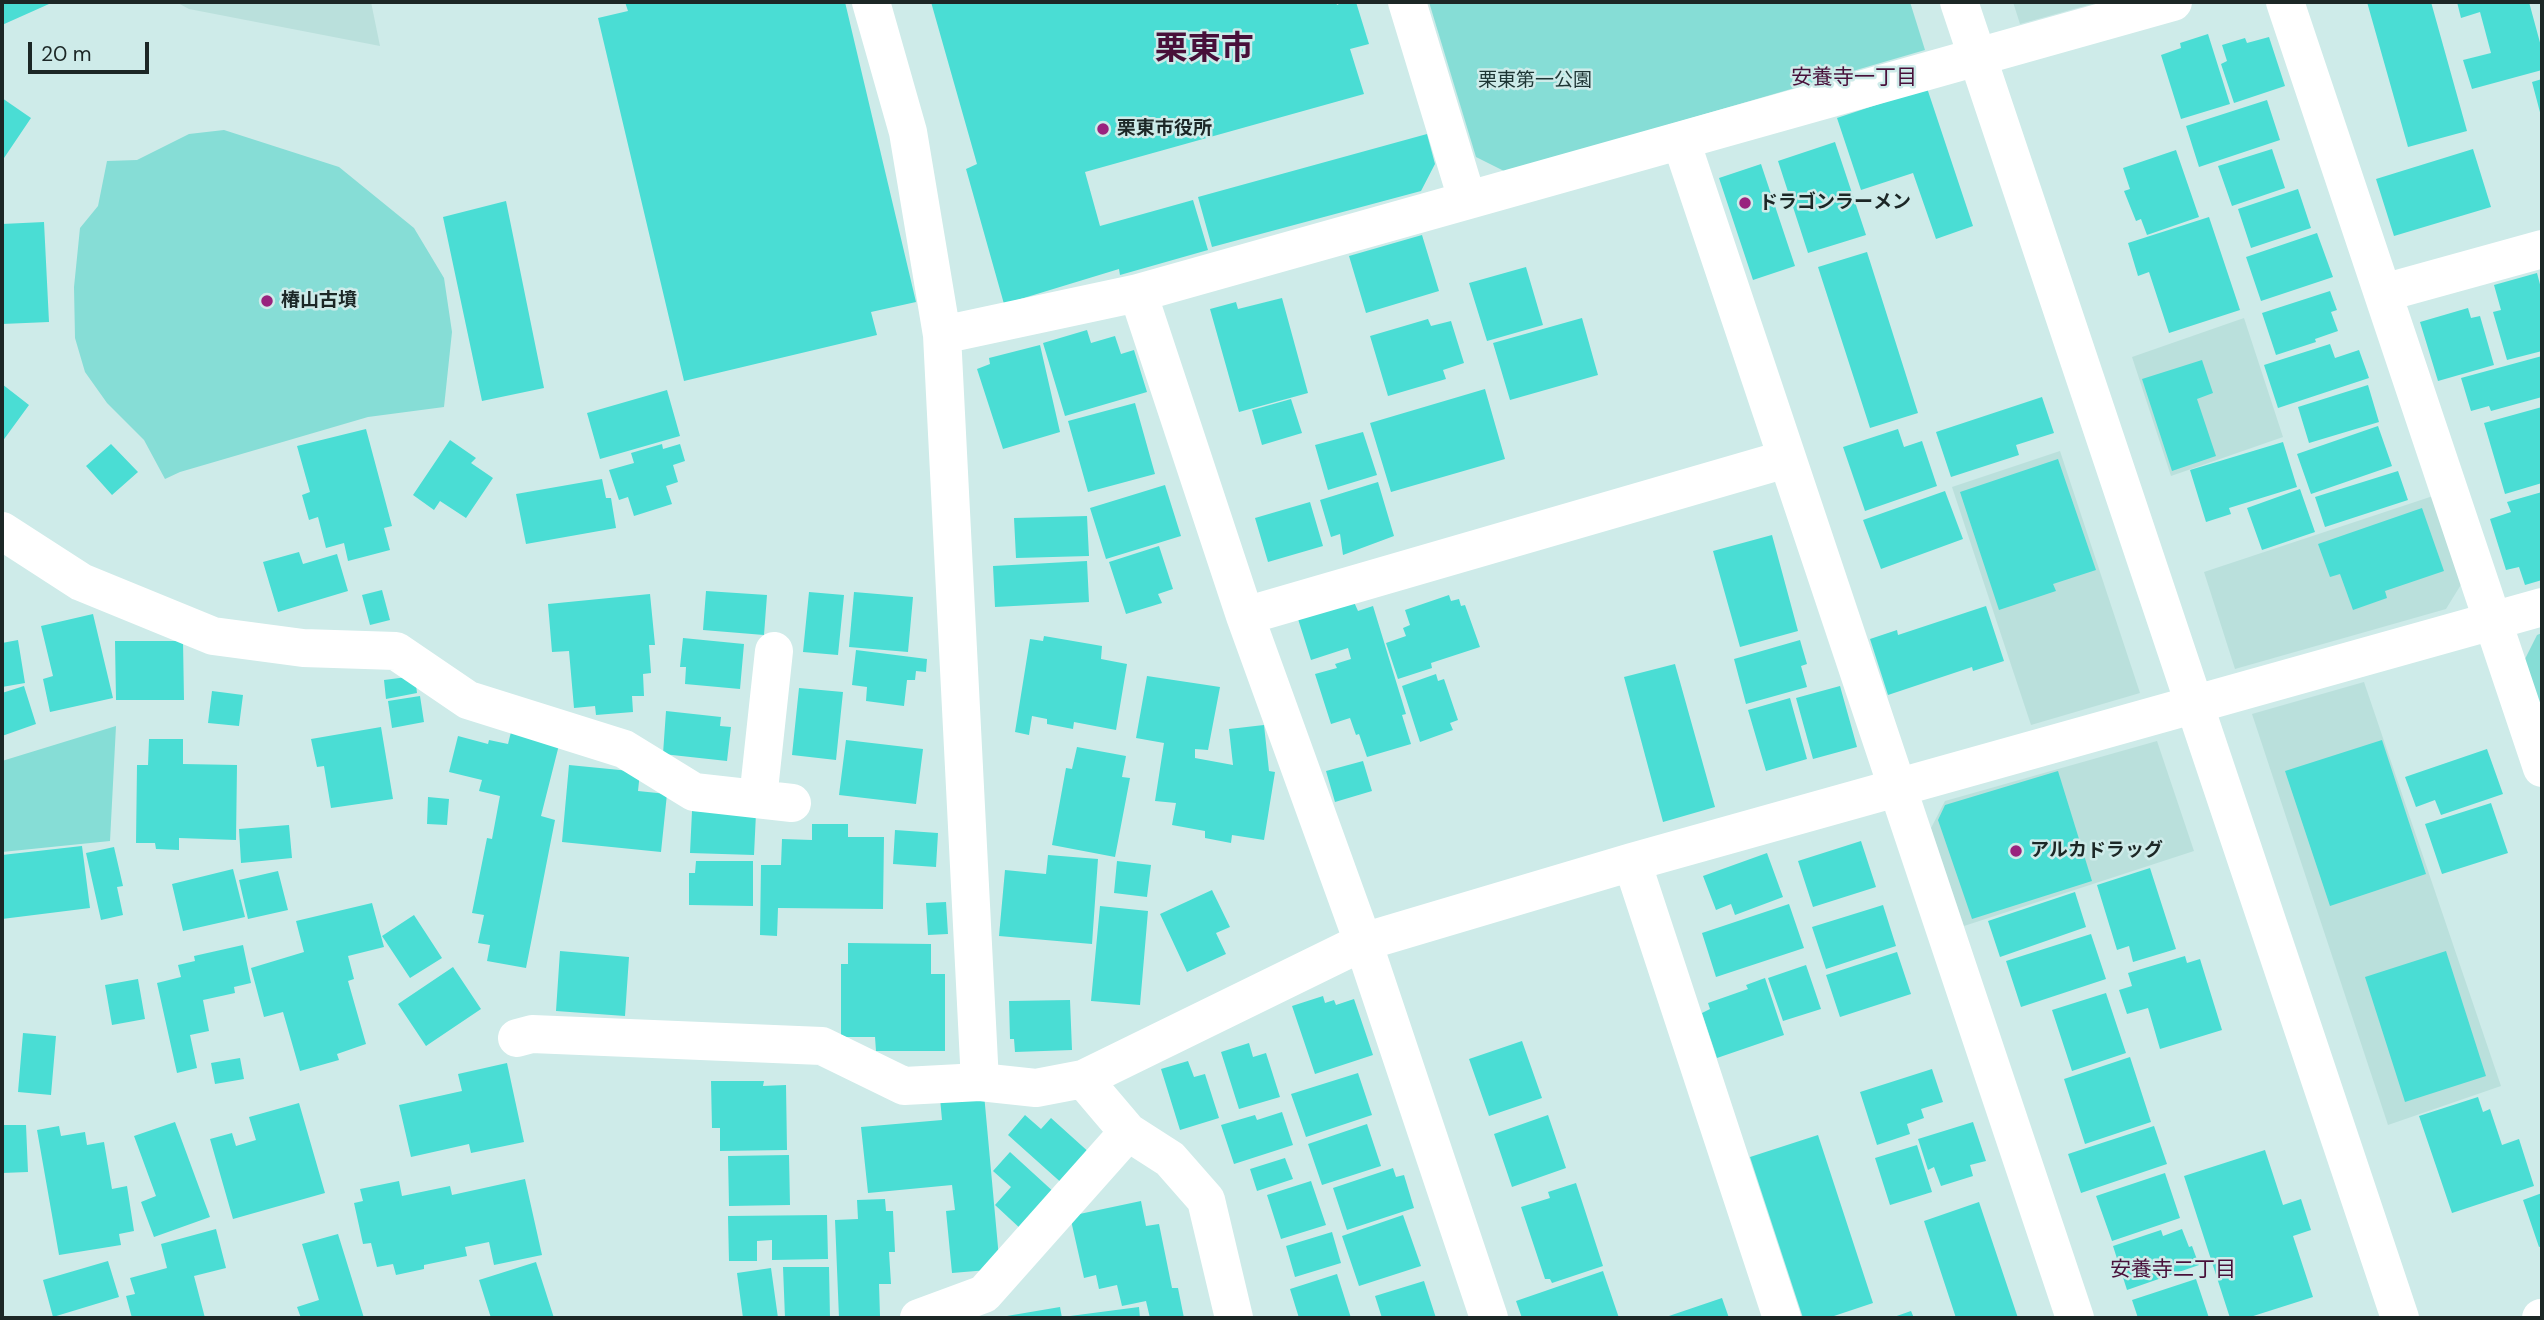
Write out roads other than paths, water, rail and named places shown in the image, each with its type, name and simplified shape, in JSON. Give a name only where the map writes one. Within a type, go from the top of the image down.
[{"type":"street","points":[[871,2],[908,132],[942,335],[980,1082]]},
{"type":"street","points":[[1407,2],[1467,199]]},
{"type":"street","points":[[1959,2],[2400,1318]]},
{"type":"street","points":[[942,335],[1138,293],[2174,2]]},
{"type":"street","points":[[2285,2],[2542,768]]},
{"type":"street","points":[[1681,141],[2075,1318]]},
{"type":"street","points":[[2383,293],[2542,249]]},
{"type":"street","points":[[1138,293],[1245,616],[1363,942],[1489,1318]]},
{"type":"street","points":[[1245,616],[1786,459]]},
{"type":"street","points":[[2,531],[81,582],[213,636],[303,648],[396,651],[468,701],[624,749],[694,792],[775,801],[774,651]]},
{"type":"street","points":[[517,1038],[532,1034],[822,1046],[904,1086],[980,1082],[1036,1088],[1083,1079],[1363,942],[1632,862],[2542,607]]},
{"type":"street","points":[[1632,862],[1782,1318]]},
{"type":"street","points":[[1083,1079],[1128,1132],[1170,1159],[1206,1200],[1234,1318]]},
{"type":"street","points":[[919,1318],[984,1294],[1128,1132]]},
{"type":"place","name":"栗東市役所","points":[[1103,129]]},
{"type":"place","name":"ドラゴンラーメン","points":[[1745,203]]},
{"type":"place","name":"椿山古墳","points":[[267,301]]},
{"type":"place","name":"アルカドラッグ","points":[[2016,851]]},
{"type":"district","name":"栗東市","points":[[1204,50]]},
{"type":"district","name":"安養寺一丁目","points":[[1854,78]]},
{"type":"district","name":"安養寺二丁目","points":[[2173,1270]]},
{"type":"park label","name":"栗東第一公園","points":[[1535,81]]}]
